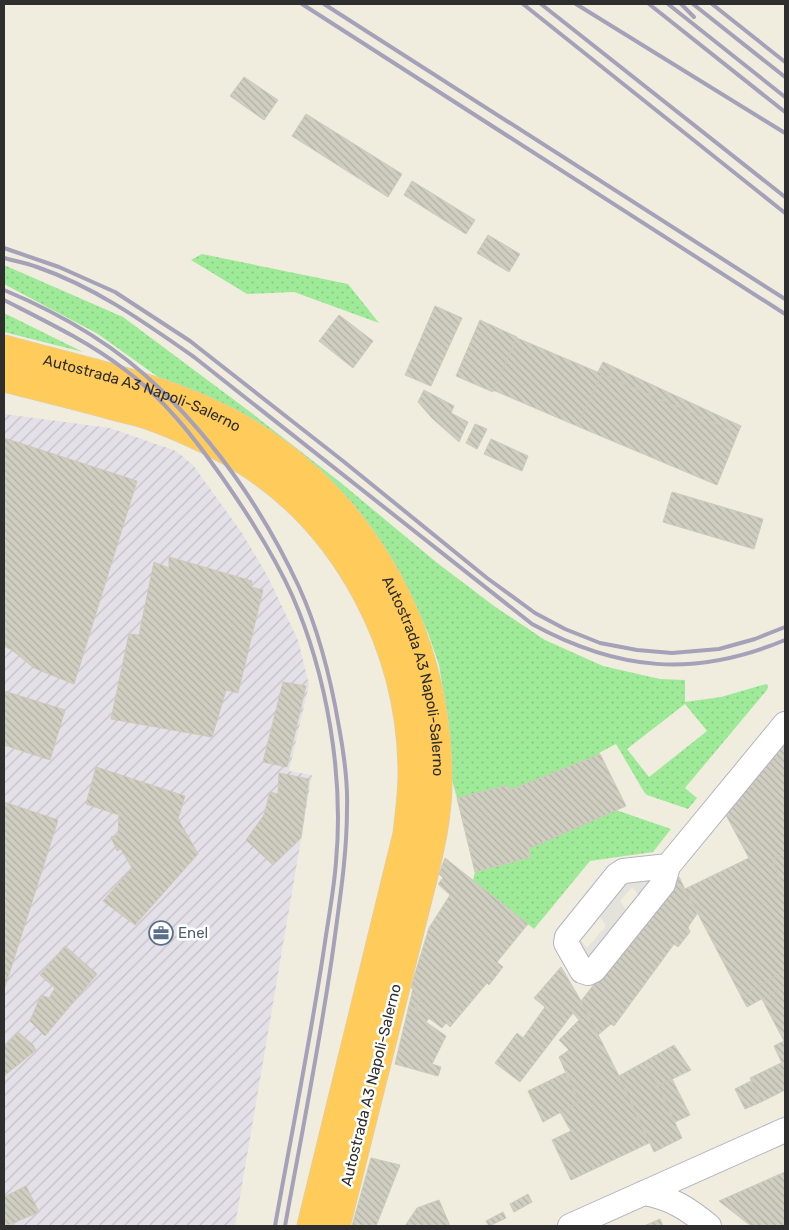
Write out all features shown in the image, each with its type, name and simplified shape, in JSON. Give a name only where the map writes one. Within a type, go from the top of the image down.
[{"type":"highway","name":"Autostrada A3 Napoli-Salerno","points":[[4,349],[178,399],[220,418],[266,444],[312,481],[338,507],[358,532],[390,584],[415,638],[424,670],[435,731],[438,783],[436,810],[422,883],[336,1226]]},
{"type":"highway","name":"Autostrada A3 Napoli-Salerno","points":[[4,378],[153,417],[223,449],[256,469],[298,504],[336,546],[369,598],[392,650],[402,683],[411,743],[412,775],[407,834],[311,1226]]},
{"type":"street","points":[[668,866],[623,872],[617,875],[568,937],[566,943],[582,970],[588,973],[594,970],[662,884],[668,866],[785,724]]},
{"type":"street","points":[[570,1226],[785,1130]]},
{"type":"street","points":[[644,1193],[676,1202],[709,1226]]},
{"type":"shaded area","points":[[4,414],[110,428],[176,451],[193,465],[242,533],[267,575],[298,640],[309,685],[289,771],[312,775],[235,1226],[4,1226]]},
{"type":"shaded area","points":[[655,875],[641,897],[632,887],[620,901],[628,913],[591,961],[574,942],[577,936],[587,948],[606,926],[597,912],[624,878]]},
{"type":"green space","points":[[202,254],[348,284],[379,323],[294,292],[247,294],[191,260]]},
{"type":"green space","points":[[4,265],[123,317],[340,482],[436,562],[494,606],[545,640],[603,666],[660,679],[685,680],[685,702],[721,697],[766,684],[768,685],[767,690],[685,788],[697,798],[688,809],[647,795],[616,744],[600,754],[510,790],[508,785],[457,798],[449,769],[448,736],[439,665],[428,633],[414,602],[393,564],[165,382],[98,334],[4,284]],"holes":[[[685,704],[707,731],[649,777],[627,749]]]},
{"type":"green space","points":[[4,313],[83,352],[4,332]]},
{"type":"green space","points":[[616,810],[671,829],[653,852],[590,861],[534,929],[473,880],[475,872],[531,857],[528,849]]},
{"type":"building","points":[[244,77],[278,100],[264,120],[230,96]]},
{"type":"building","points":[[306,114],[402,174],[388,197],[292,136]]},
{"type":"building","points":[[412,181],[475,220],[466,234],[404,195]]},
{"type":"building","points":[[488,235],[520,254],[509,272],[477,253]]},
{"type":"building","points":[[435,306],[462,318],[431,386],[405,375]]},
{"type":"building","points":[[339,315],[373,341],[353,368],[319,341]]},
{"type":"building","points":[[480,320],[517,337],[493,392],[456,376]]},
{"type":"building","points":[[517,338],[602,374],[577,426],[493,390]]},
{"type":"building","points":[[603,362],[741,426],[738,433],[598,372]]},
{"type":"building","points":[[602,374],[738,433],[717,485],[577,426]]},
{"type":"building","points":[[424,390],[454,406],[451,413],[468,422],[459,442],[432,418],[418,402]]},
{"type":"building","points":[[475,424],[487,429],[477,449],[466,443]]},
{"type":"building","points":[[4,438],[137,481],[74,684],[34,668],[12,650],[4,646]]},
{"type":"building","points":[[491,439],[528,456],[522,471],[484,454]]},
{"type":"building","points":[[672,492],[763,519],[754,549],[663,522]]},
{"type":"building","points":[[169,557],[252,581],[251,587],[263,590],[238,693],[226,690],[212,737],[111,719],[129,634],[139,635],[154,562],[169,568]]},
{"type":"building","points":[[283,682],[306,686],[287,767],[263,762]]},
{"type":"building","points":[[4,691],[65,710],[50,760],[4,745]]},
{"type":"building","points":[[785,744],[785,854],[772,859],[785,891],[785,971],[741,996],[685,889],[749,858],[726,815]]},
{"type":"building","points":[[600,754],[626,806],[528,849],[531,857],[475,872],[457,798],[508,785],[510,790]]},
{"type":"building","points":[[96,767],[185,796],[178,819],[198,854],[135,925],[103,901],[132,868],[121,849],[117,851],[111,837],[118,835],[119,815],[86,804]]},
{"type":"building","points":[[279,773],[309,779],[301,838],[273,865],[246,840],[264,815],[270,792],[278,794]]},
{"type":"building","points":[[4,802],[58,820],[5,987],[4,987]]},
{"type":"building","points":[[785,854],[785,891],[772,859]]},
{"type":"building","points":[[445,858],[528,924],[497,962],[503,967],[489,985],[487,983],[450,1027],[446,1023],[442,1028],[415,1008],[421,1000],[411,987],[429,928],[450,895],[438,884],[443,878],[439,874]]},
{"type":"building","points":[[679,877],[697,914],[688,927],[690,932],[678,947],[674,944],[614,1026],[611,1024],[598,1035],[581,1001]]},
{"type":"building","points":[[65,946],[97,974],[45,1036],[30,1021],[41,995],[49,998],[55,988],[40,975]]},
{"type":"building","points":[[561,967],[581,1001],[619,1076],[649,1143],[571,1180],[552,1140],[571,1131],[560,1112],[579,1102],[559,1057],[569,1050],[559,1040],[579,1020],[573,1013],[520,1082],[495,1063],[517,1033],[523,1038],[545,1007],[534,998]]},
{"type":"building","points":[[785,971],[785,986],[747,1007],[741,996]]},
{"type":"building","points":[[785,986],[785,1078],[779,1064],[782,1063],[774,1046],[784,1041],[762,999]]},
{"type":"building","points":[[413,989],[421,1000],[415,1008],[429,1018],[426,1022],[446,1036],[432,1064],[441,1067],[438,1076],[395,1064]]},
{"type":"building","points":[[18,1032],[36,1050],[4,1076],[4,1048]]},
{"type":"building","points":[[674,1045],[691,1070],[658,1086],[644,1062]]},
{"type":"building","points":[[644,1062],[658,1086],[682,1138],[654,1152],[619,1076]]},
{"type":"building","points":[[779,1064],[785,1078],[785,1090],[761,1102],[750,1078]]},
{"type":"building","points":[[565,1073],[579,1102],[543,1122],[528,1091]]},
{"type":"building","points":[[672,1079],[690,1115],[675,1122],[658,1086]]},
{"type":"building","points":[[751,1081],[761,1102],[745,1109],[735,1089]]},
{"type":"building","points":[[371,1158],[400,1165],[376,1226],[352,1226]]},
{"type":"building","points":[[785,1172],[785,1226],[751,1226],[719,1201]]},
{"type":"building","points":[[26,1186],[39,1212],[4,1226],[4,1197]]},
{"type":"building","points":[[528,1194],[532,1202],[514,1212],[510,1204]]},
{"type":"building","points":[[439,1200],[450,1226],[424,1226],[417,1208]]},
{"type":"building","points":[[417,1208],[424,1226],[405,1226]]},
{"type":"building","points":[[503,1212],[506,1218],[489,1226],[486,1221]]},
{"type":"building","points":[[660,1219],[663,1226],[644,1226]]},
{"type":"railway","points":[[302,4],[785,314]]},
{"type":"railway","points":[[324,4],[785,299]]},
{"type":"railway","points":[[523,4],[785,213]]},
{"type":"railway","points":[[541,4],[785,197]]},
{"type":"railway","points":[[576,4],[785,133]]},
{"type":"railway","points":[[649,4],[785,112]]},
{"type":"railway","points":[[668,4],[785,97]]},
{"type":"railway","points":[[681,4],[694,17]]},
{"type":"railway","points":[[693,4],[785,77]]},
{"type":"railway","points":[[712,4],[785,62]]},
{"type":"railway","points":[[4,248],[59,267],[115,292],[190,341],[343,461],[487,578],[535,613],[565,629],[600,643],[637,650],[672,653],[719,649],[755,639],[785,627]]},
{"type":"railway","points":[[4,258],[37,267],[79,285],[119,306],[157,331],[194,357],[532,624],[564,640],[595,652],[626,660],[657,664],[688,664],[719,660],[752,652],[785,640]]},
{"type":"railway","points":[[4,290],[66,320],[106,345],[159,388],[201,432],[238,481],[286,560],[306,604],[324,656],[344,757],[347,798],[346,842],[329,979],[285,1226]]},
{"type":"railway","points":[[4,300],[95,349],[139,380],[166,406],[202,450],[252,522],[292,595],[315,658],[330,726],[335,760],[338,829],[336,862],[314,1013],[275,1226]]},
{"type":"place","name":"Enel","points":[[161,933]]}]
